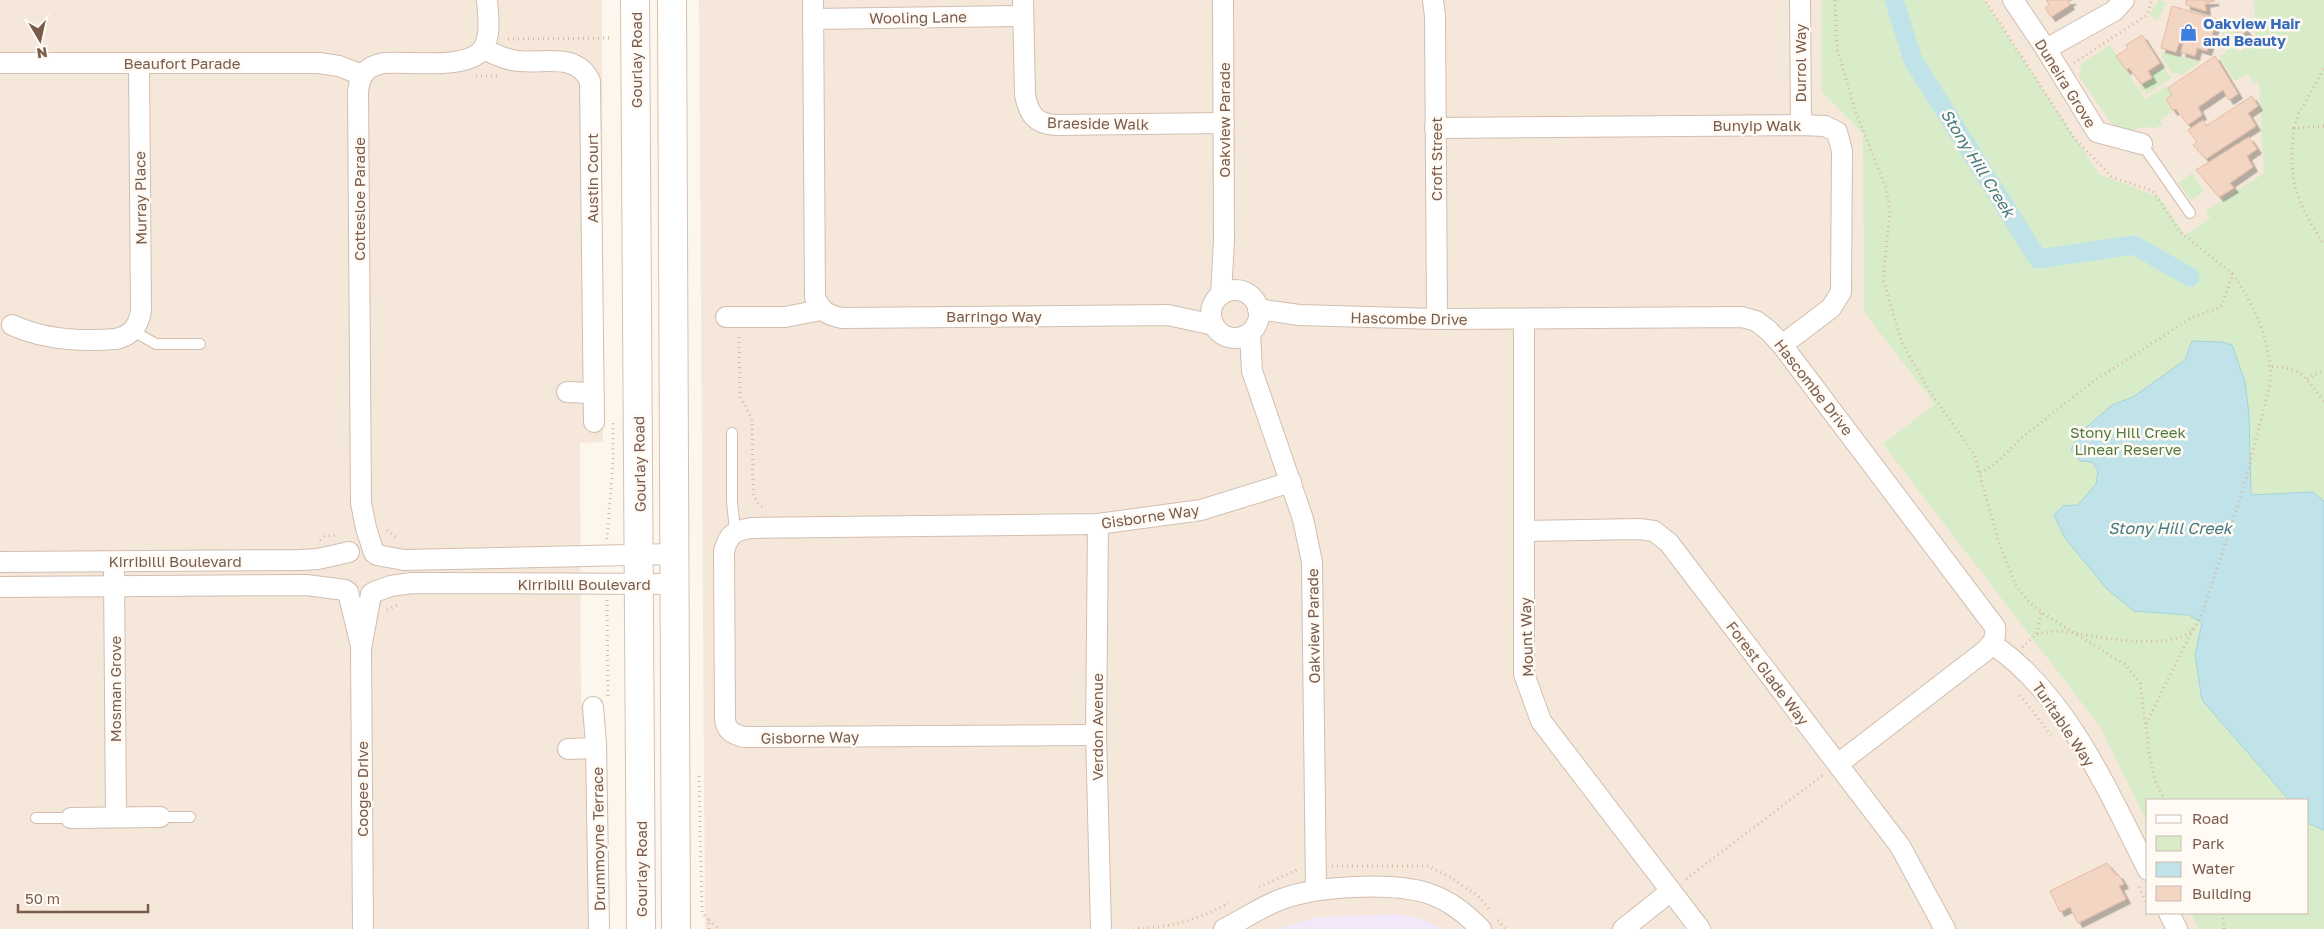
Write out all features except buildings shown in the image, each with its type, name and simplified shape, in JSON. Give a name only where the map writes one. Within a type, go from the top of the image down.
[{"type":"main road","name":"Gourlay Road","points":[[635,0],[641,584],[642,929]]},
{"type":"main road","points":[[672,0],[676,929]]},
{"type":"street","points":[[362,75],[375,65],[384,62],[467,60],[482,49],[487,36],[487,0]]},
{"type":"street","name":"Oakview Parade","points":[[1218,299],[1224,240],[1223,0]]},
{"type":"street","name":"Croft Street","points":[[1433,0],[1435,16],[1437,319]]},
{"type":"street","name":"Durrol Way","points":[[1800,0],[1801,125]]},
{"type":"street","name":"Duneira Grove","points":[[2013,0],[2046,49],[2097,132],[2142,144]]},
{"type":"street","points":[[2046,49],[2114,11],[2124,0]]},
{"type":"street","name":"Braeside Walk","points":[[1023,8],[1025,95],[1028,110],[1034,119],[1046,124],[1056,125],[1224,123]]},
{"type":"street","name":"Wooling Lane","points":[[813,10],[1023,8]]},
{"type":"street","points":[[813,10],[816,298],[821,310]]},
{"type":"street","name":"Austin Court","points":[[482,49],[507,59],[570,62],[580,67],[590,82],[593,392],[604,421]]},
{"type":"street","name":"Beaufort Parade","points":[[0,63],[320,63],[339,66],[362,75]]},
{"type":"street","name":"Murray Place","points":[[133,331],[139,320],[141,310],[138,64]]},
{"type":"street","name":"Cottesloe Parade","points":[[362,75],[358,91],[360,502],[366,528],[376,554]]},
{"type":"street","name":"Bunyip Walk","points":[[1435,128],[1801,125],[1830,127],[1837,132],[1841,142],[1841,292],[1831,308],[1782,345]]},
{"type":"street","name":"Oakview Parade","points":[[1224,240],[1242,292]]},
{"type":"street","points":[[1228,292],[1242,292],[1252,298],[1255,322],[1237,338],[1218,331],[1214,325],[1211,311],[1218,299],[1228,292]]},
{"type":"street","name":"Barringo Way","points":[[1168,315],[1218,299]]},
{"type":"street","name":"Barringo Way","points":[[726,317],[785,317],[821,310],[832,316],[842,318],[1168,315],[1214,325]]},
{"type":"street","name":"Hascombe Drive","points":[[1255,322],[1299,316],[1437,319],[1742,317],[1756,321],[1768,330],[1782,345],[1992,621],[1996,634],[1992,644]]},
{"type":"street","name":"Mount Way","points":[[1524,319],[1524,674],[1541,721],[1679,885],[1700,929]]},
{"type":"street","name":"Oakview Parade","points":[[1252,371],[1255,322]]},
{"type":"street","points":[[12,324],[30,333],[60,339],[116,339],[133,331]]},
{"type":"street","name":"Oakview Parade","points":[[1230,337],[1252,371],[1303,519],[1312,562],[1316,890]]},
{"type":"street","points":[[567,392],[593,392]]},
{"type":"street","name":"Gisborne Way","points":[[1096,735],[744,737],[735,735],[729,730],[725,718],[724,551],[728,538],[735,530],[775,528],[1098,524],[1201,510],[1291,482]]},
{"type":"street","name":"Cottesloe Parade","points":[[350,551],[360,502]]},
{"type":"street","name":"Verdon Avenue","points":[[1098,524],[1096,735],[1100,929]]},
{"type":"street","name":"Forest Glade Way","points":[[1525,531],[1639,529],[1654,532],[1668,543],[1830,770],[1900,846],[1945,929]]},
{"type":"street","points":[[363,549],[376,554],[384,567],[384,581],[373,593],[359,596],[346,591],[338,577],[339,563],[350,551],[363,549]]},
{"type":"street","name":"Kirribilli Boulevard","points":[[0,562],[310,560],[350,551]]},
{"type":"street","name":"Kirribilli Boulevard","points":[[376,554],[404,560],[675,554]]},
{"type":"street","name":"Mosman Grove","points":[[114,561],[116,816]]},
{"type":"street","name":"Kirribilli Boulevard","points":[[373,593],[390,586],[412,584],[675,584]]},
{"type":"street","name":"Kirribilli Boulevard","points":[[0,587],[306,585],[346,591]]},
{"type":"street","name":"Coogee Drive","points":[[346,591],[361,649]]},
{"type":"street","name":"Coogee Drive","points":[[363,929],[361,649],[373,593]]},
{"type":"street","points":[[1830,770],[1992,644]]},
{"type":"street","name":"Turitable Way","points":[[1992,644],[2012,657],[2030,674],[2086,749],[2143,878]]},
{"type":"street","name":"Drummoyne Terrace","points":[[599,929],[596,748],[600,706]]},
{"type":"street","name":"Drummoyne Terrace","points":[[568,749],[596,748]]},
{"type":"street","points":[[71,818],[160,817]]},
{"type":"street","points":[[1623,929],[1679,885]]},
{"type":"street","points":[[1224,929],[1282,899],[1316,890],[1400,888],[1427,893],[1446,901],[1464,913],[1481,929]]},
{"type":"street","points":[[2170,914],[2177,929]]},
{"type":"lane","name":"Duneira Grove","points":[[2142,144],[2190,212]]},
{"type":"lane","points":[[133,331],[156,344],[200,344]]},
{"type":"lane","points":[[732,433],[732,502],[735,530]]},
{"type":"lane","points":[[160,817],[190,817]]},
{"type":"lane","points":[[36,818],[71,818]]},
{"type":"path","points":[[1835,0],[1837,48],[1855,110],[1886,188],[1890,212],[1883,279],[1902,343],[1930,392],[1974,454],[1999,543],[2016,586],[2027,600],[2042,612],[2124,664],[2140,684],[2150,758],[2155,781],[2164,799]]},
{"type":"path","points":[[1985,0],[2074,138],[2112,177],[2153,192],[2180,232],[2233,274],[2254,308],[2266,341],[2272,367],[2264,414],[2244,487],[2203,611],[2146,725]]},
{"type":"path","points":[[2076,71],[2072,65],[2146,15],[2152,0]]},
{"type":"path","points":[[475,76],[505,75],[507,29]]},
{"type":"path","points":[[612,29],[613,48]]},
{"type":"path","points":[[507,39],[613,38]]},
{"type":"path","points":[[2324,68],[2298,113],[2294,128],[2291,161],[2293,184],[2300,205],[2324,245]]},
{"type":"path","points":[[2294,128],[2324,126]]},
{"type":"path","points":[[1980,473],[1994,465],[2020,439],[2094,381],[2191,318],[2221,307],[2233,274]]},
{"type":"path","points":[[739,337],[740,396],[752,419],[753,493],[762,508],[774,509],[775,528]]},
{"type":"path","points":[[2272,367],[2286,366],[2306,379],[2324,401]]},
{"type":"path","points":[[2306,379],[2324,370]]},
{"type":"path","points":[[604,421],[606,555]]},
{"type":"path","points":[[381,523],[386,530]]},
{"type":"path","points":[[600,706],[607,584]]},
{"type":"path","points":[[2037,634],[2042,612]]},
{"type":"path","points":[[2012,657],[2037,634],[2058,631],[2122,640],[2158,642],[2193,629]]},
{"type":"path","points":[[2016,690],[2053,736]]},
{"type":"path","points":[[1679,885],[1830,770]]},
{"type":"path","points":[[2143,878],[2146,894]]},
{"type":"path","points":[[2223,914],[2224,929]]},
{"type":"path","points":[[709,920],[719,929]]},
{"type":"shaded area","points":[[0,0],[602,0],[603,442],[580,443],[581,703],[594,704],[607,929],[0,929]]},
{"type":"shaded area","points":[[699,0],[2324,0],[2324,929],[705,929]]},
{"type":"shaded area","points":[[1394,914],[1420,918],[1442,929],[1278,929],[1317,917]]},
{"type":"green space","name":"Stony Hill Creek Linear Reserve","points":[[1822,0],[1984,0],[2099,174],[2159,197],[2185,235],[2210,218],[2206,211],[2264,173],[2259,81],[2254,84],[2247,73],[2235,81],[2219,57],[2234,46],[2239,52],[2256,42],[2255,27],[2218,48],[2227,17],[2255,25],[2254,0],[2324,0],[2324,929],[2199,929],[2192,914],[2309,914],[2309,799],[2146,799],[2146,820],[2101,728],[1883,444],[1935,404],[1864,312],[1863,134],[1822,92]]},
{"type":"green space","points":[[2159,0],[2166,2],[2158,21],[2149,15]]},
{"type":"green space","points":[[2110,45],[2145,99],[2167,86],[2172,95],[2165,100],[2172,112],[2160,120],[2163,124],[2156,128],[2141,127],[2122,135],[2118,133],[2079,76],[2082,63]]},
{"type":"green space","points":[[2163,52],[2201,62],[2181,75],[2178,73],[2172,74],[2161,56]]},
{"type":"green space","points":[[2163,67],[2171,78],[2147,94],[2140,88],[2141,84],[2152,77],[2151,74]]},
{"type":"green space","points":[[2192,173],[2204,191],[2191,201],[2178,183]]},
{"type":"water","name":"Stony Hill Creek","points":[[2192,341],[2223,342],[2232,345],[2245,382],[2249,414],[2251,495],[2313,492],[2324,501],[2324,830],[2309,823],[2309,799],[2288,799],[2202,700],[2195,655],[2202,623],[2189,615],[2134,611],[2107,589],[2065,538],[2054,515],[2063,506],[2078,505],[2096,484],[2098,471],[2092,462],[2080,461],[2071,450],[2080,433],[2112,405],[2133,397],[2185,360]]},
{"type":"waterway","name":"Stony Hill Creek","points":[[1894,0],[1913,60],[2038,259],[2134,245],[2190,277]]},
{"type":"place","name":"Oakview Hair and Beauty","points":[[2189,32]]}]
